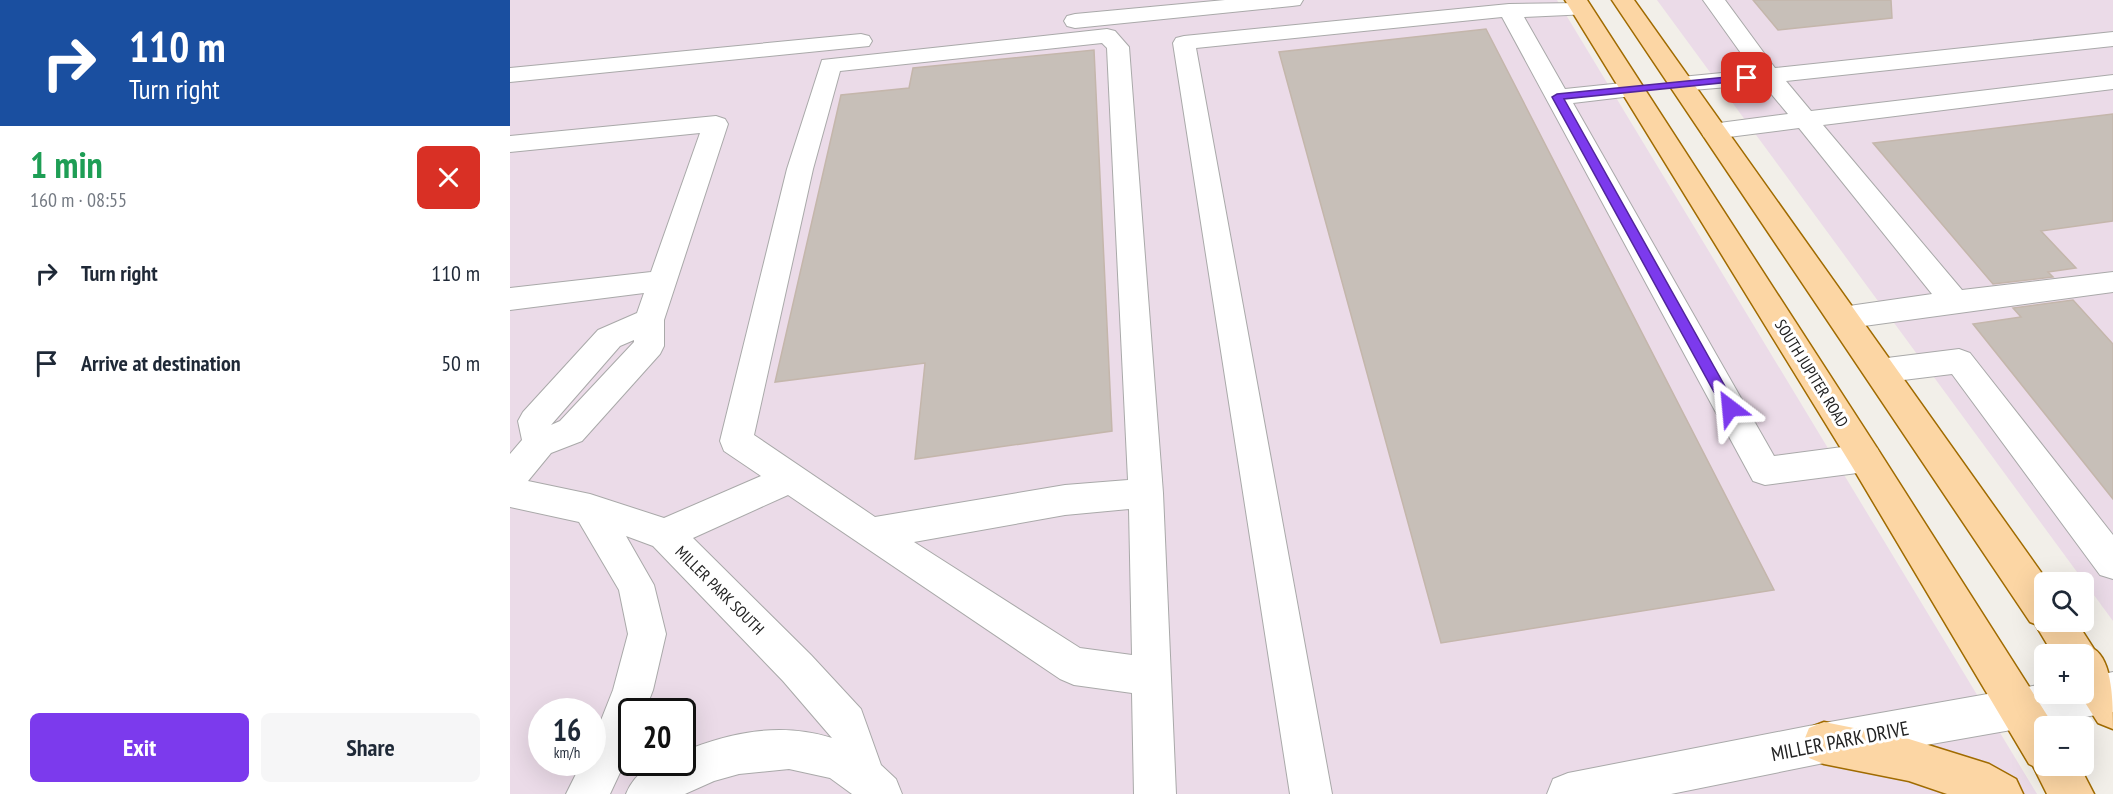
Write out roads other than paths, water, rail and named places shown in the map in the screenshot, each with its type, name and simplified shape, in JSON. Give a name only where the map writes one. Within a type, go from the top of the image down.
[{"type":"main road","points":[[1623,0],[2034,595]]},
{"type":"main road","name":"SOUTH JUPITER ROAD","points":[[1578,4],[1865,458],[2034,733]]},
{"type":"main road","points":[[1632,89],[1681,84]]},
{"type":"main road","points":[[1824,743],[1909,760],[1989,786],[2001,794]]},
{"type":"main road","points":[[2061,776],[2072,794]]},
{"type":"street","points":[[510,75],[1292,0]]},
{"type":"street","points":[[1714,0],[1769,76],[1956,302]]},
{"type":"street","points":[[1311,794],[1184,43],[1578,4]]},
{"type":"street","points":[[1509,10],[1765,471],[1865,458]]},
{"type":"street","points":[[1152,677],[1074,666],[871,534],[736,441],[800,169],[830,65],[1107,36],[1118,46],[1146,493],[1152,677],[1155,794]]},
{"type":"street","points":[[1681,84],[2113,39]]},
{"type":"street","points":[[1713,131],[2113,82]]},
{"type":"street","points":[[1557,97],[1632,89]]},
{"type":"street","points":[[510,144],[716,124],[648,320],[649,346],[571,431],[539,443],[510,478]]},
{"type":"street","points":[[510,299],[660,281]]},
{"type":"street","points":[[1842,318],[2113,282]]},
{"type":"street","points":[[1879,371],[1959,361],[2113,563]]},
{"type":"street","points":[[664,534],[790,479]]},
{"type":"street","name":"MILLER PARK SOUTH","points":[[510,492],[590,509],[664,534],[797,668],[847,723],[873,785]]},
{"type":"street","points":[[871,534],[1065,500],[1146,493]]},
{"type":"street","points":[[587,794],[607,758],[626,710],[648,634],[636,585],[590,509]]},
{"type":"street","name":"MILLER PARK DRIVE","points":[[1568,794],[1635,788],[1824,743],[2103,690]]},
{"type":"street","points":[[647,794],[704,763],[756,750],[804,750],[839,761],[873,785]]}]
